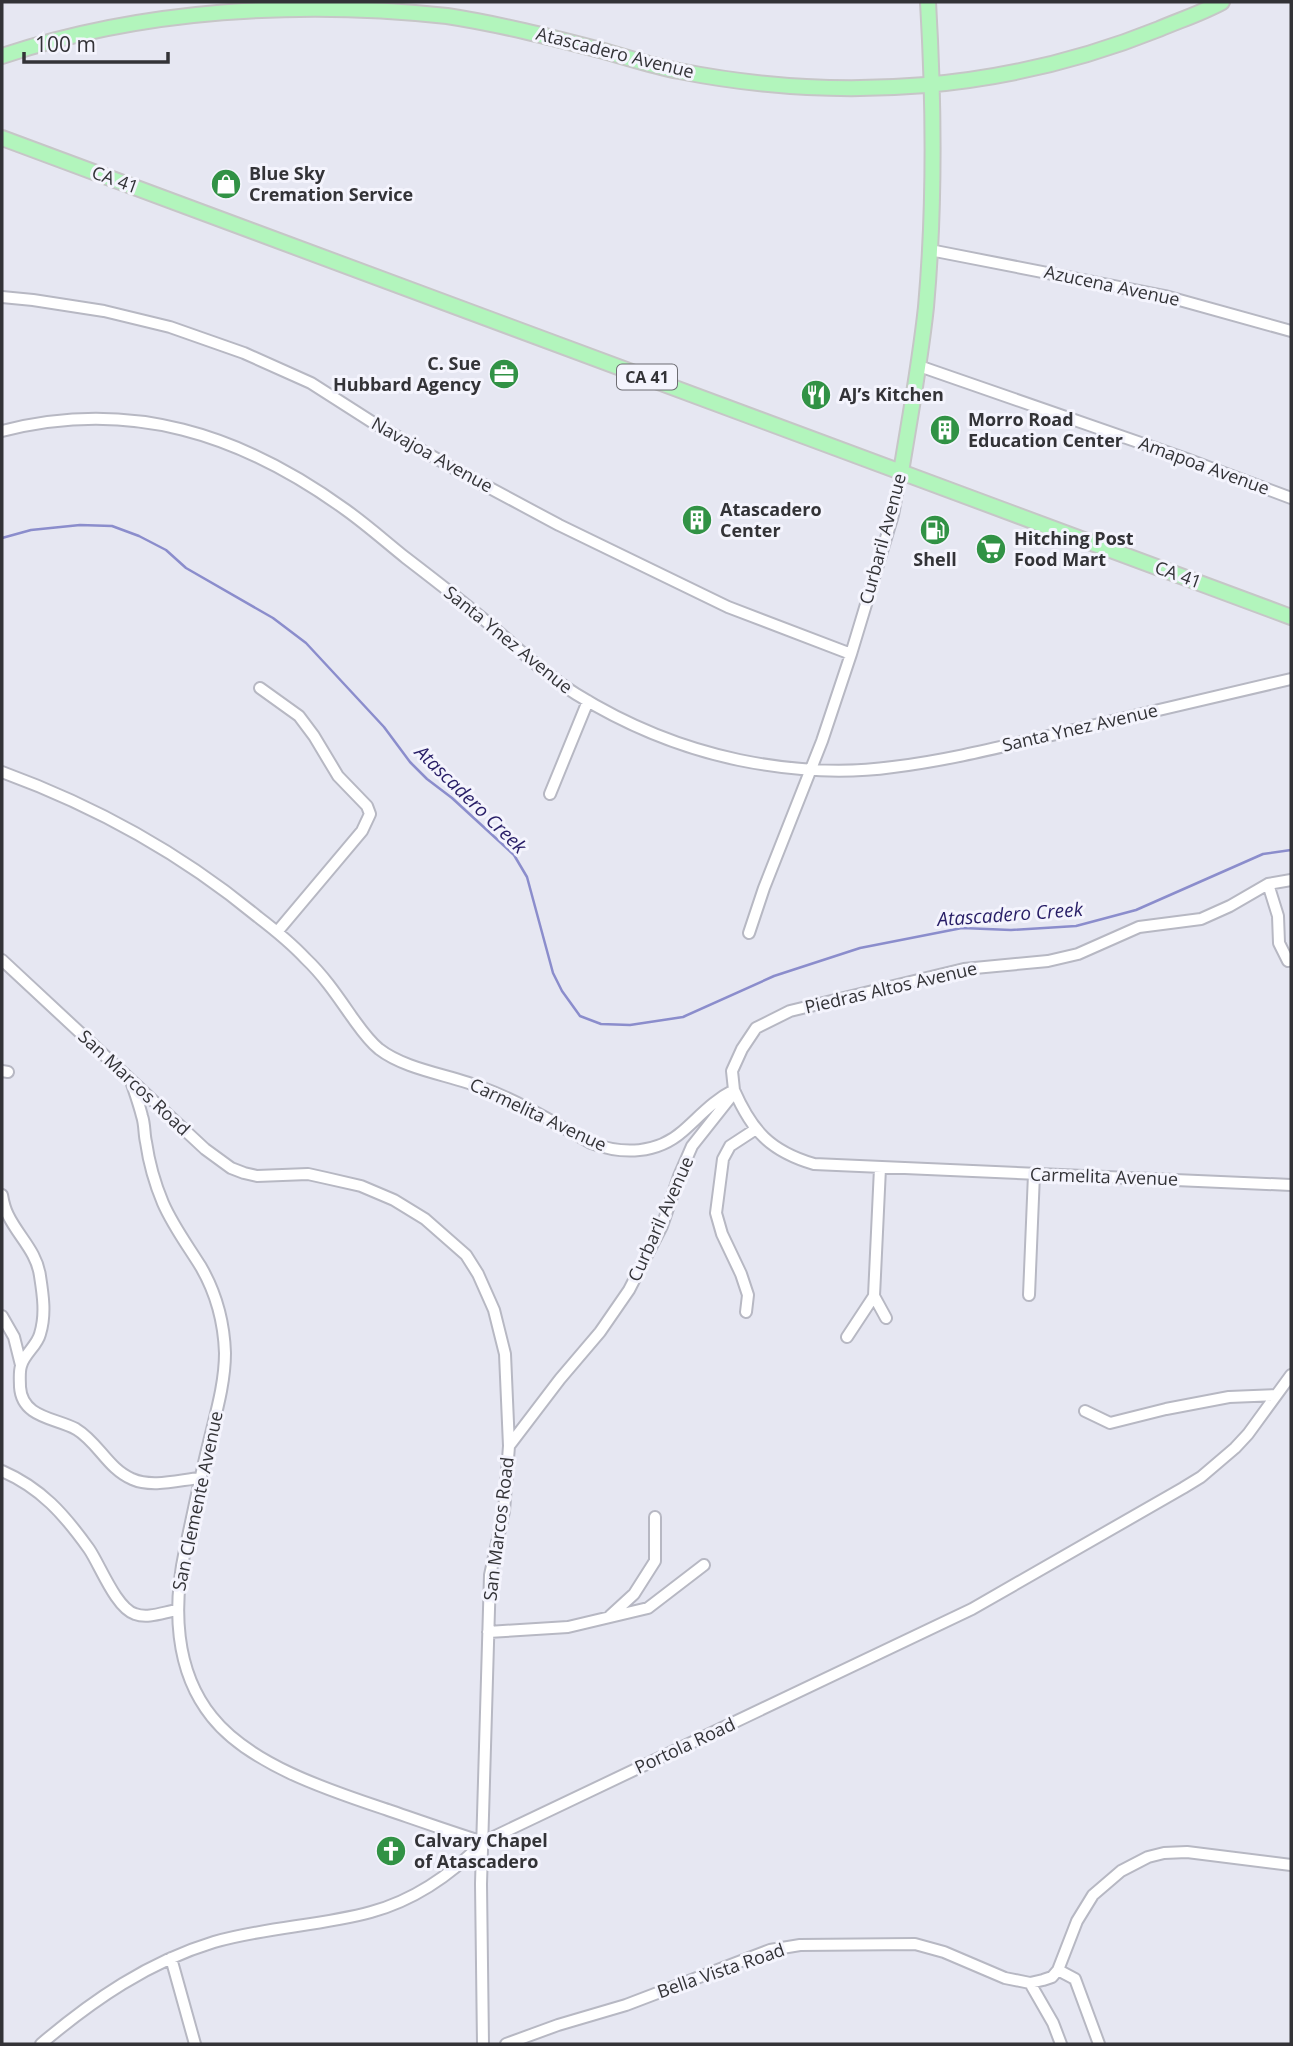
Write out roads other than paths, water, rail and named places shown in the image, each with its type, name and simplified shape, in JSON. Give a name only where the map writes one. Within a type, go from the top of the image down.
[{"type":"main road","name":"Curbaril Avenue","points":[[901,472],[919,366],[930,250],[932,85],[928,2]]},
{"type":"main road","name":"Atascadero Avenue","points":[[2,56],[100,29],[186,14],[265,7],[358,7],[446,16],[534,33],[676,70],[748,83],[820,89],[892,88],[998,75],[1068,61],[1137,38],[1222,2]]},
{"type":"main road","name":"CA 41","points":[[2,138],[1291,617]]},
{"type":"street","name":"Azucena Avenue","points":[[930,250],[1165,296],[1291,331]]},
{"type":"street","name":"Navajoa Avenue","points":[[2,298],[104,311],[170,327],[244,353],[311,383],[372,422],[559,524],[728,607],[851,654]]},
{"type":"street","name":"Amapoa Avenue","points":[[919,366],[1185,458],[1291,498]]},
{"type":"street","name":"Santa Ynez Avenue","points":[[2,431],[71,419],[123,418],[178,428],[222,442],[264,460],[342,508],[495,629],[541,670],[588,701],[654,734],[737,759],[811,768],[891,768],[953,758],[1291,679]]},
{"type":"street","name":"Curbaril Avenue","points":[[749,933],[851,654],[893,515],[901,472]]},
{"type":"street","points":[[260,688],[299,716],[338,776],[368,806],[370,814],[362,831],[277,932]]},
{"type":"street","points":[[550,794],[588,701]]},
{"type":"street","name":"Carmelita Avenue","points":[[2,772],[35,784],[115,821],[162,848],[225,890],[305,957],[368,1039],[381,1050],[409,1064],[502,1096],[604,1148],[631,1151],[662,1146],[682,1133],[719,1098],[734,1090],[756,1129],[777,1149],[795,1159],[831,1166],[1291,1185]]},
{"type":"street","name":"Piedras Altos Avenue","points":[[734,1090],[732,1071],[756,1028],[790,1012],[964,969],[1048,961],[1078,954],[1139,927],[1200,919],[1268,884],[1291,880]]},
{"type":"street","points":[[1268,884],[1278,916],[1279,943],[1288,961]]},
{"type":"street","name":"San Marcos Road","points":[[2,960],[205,1149],[231,1168],[257,1176],[309,1174],[378,1192],[418,1214],[466,1255],[494,1310],[503,1343],[508,1381],[509,1446],[504,1511],[490,1575],[481,1910],[483,2044]]},
{"type":"street","name":"San Clemente Avenue","points":[[130,1079],[143,1119],[149,1162],[163,1203],[207,1278],[221,1322],[225,1353],[222,1384],[179,1583],[178,1630],[193,1686],[211,1717],[237,1742],[277,1766],[315,1784],[483,1842]]},
{"type":"street","name":"Curbaril Avenue","points":[[509,1446],[566,1370],[600,1332],[629,1290],[662,1226],[692,1146],[726,1105],[734,1090]]},
{"type":"street","points":[[746,1312],[748,1295],[716,1213],[723,1159],[730,1146],[756,1129]]},
{"type":"street","points":[[847,1337],[874,1296],[880,1168]]},
{"type":"street","points":[[1029,1295],[1034,1174]]},
{"type":"street","points":[[2,1195],[8,1215],[34,1255],[40,1272],[44,1311],[40,1337],[21,1366]]},
{"type":"street","points":[[874,1296],[886,1318]]},
{"type":"street","points":[[2,1316],[14,1337],[21,1366],[20,1390],[28,1406],[42,1418],[79,1430],[123,1474],[142,1482],[200,1478]]},
{"type":"street","name":"Portola Road","points":[[41,2044],[112,1989],[171,1958],[248,1933],[354,1916],[395,1904],[435,1884],[468,1858],[483,1842],[996,1596],[1201,1477],[1248,1434],[1291,1375]]},
{"type":"street","points":[[1085,1411],[1110,1423],[1229,1397],[1276,1395]]},
{"type":"street","points":[[2,1471],[35,1488],[47,1498],[91,1552],[97,1567],[130,1612],[145,1616],[177,1609]]},
{"type":"street","points":[[608,1617],[634,1594],[655,1561],[655,1517]]},
{"type":"street","points":[[488,1632],[568,1627],[648,1608],[704,1565]]},
{"type":"street","points":[[1061,2044],[1053,2023],[1030,1983],[1052,1977],[1058,1970],[1077,1922],[1093,1895],[1121,1871],[1149,1857],[1187,1852],[1291,1865]]},
{"type":"street","name":"Bella Vista Road","points":[[506,2044],[626,2005],[770,1950],[800,1945],[915,1944],[944,1952],[1005,1978],[1030,1983]]},
{"type":"street","points":[[171,1958],[195,2044]]},
{"type":"street","points":[[1058,1970],[1075,1979],[1099,2044]]},
{"type":"waterway","name":"Atascadero Creek","points":[[2,538],[31,530],[80,525],[112,526],[166,550],[186,568],[273,618],[306,643],[384,727],[410,762],[514,855],[527,877],[553,973],[562,991],[580,1016],[601,1024],[630,1025],[683,1017],[774,976],[860,948],[962,928],[1011,930],[1076,926],[1136,910],[1263,854],[1291,850]]},
{"type":"place","name":"Blue Sky Cremation Service","points":[[226,184]]},
{"type":"place","name":"C. Sue Hubbard Agency","points":[[504,374]]},
{"type":"place","name":"AJ’s Kitchen","points":[[816,395]]},
{"type":"place","name":"Morro Road Education Center","points":[[945,430]]},
{"type":"place","name":"Atascadero Center","points":[[697,520]]},
{"type":"place","name":"Shell","points":[[935,530]]},
{"type":"place","name":"Hitching Post Food Mart","points":[[991,549]]},
{"type":"place","name":"Calvary Chapel of Atascadero","points":[[391,1851]]}]
